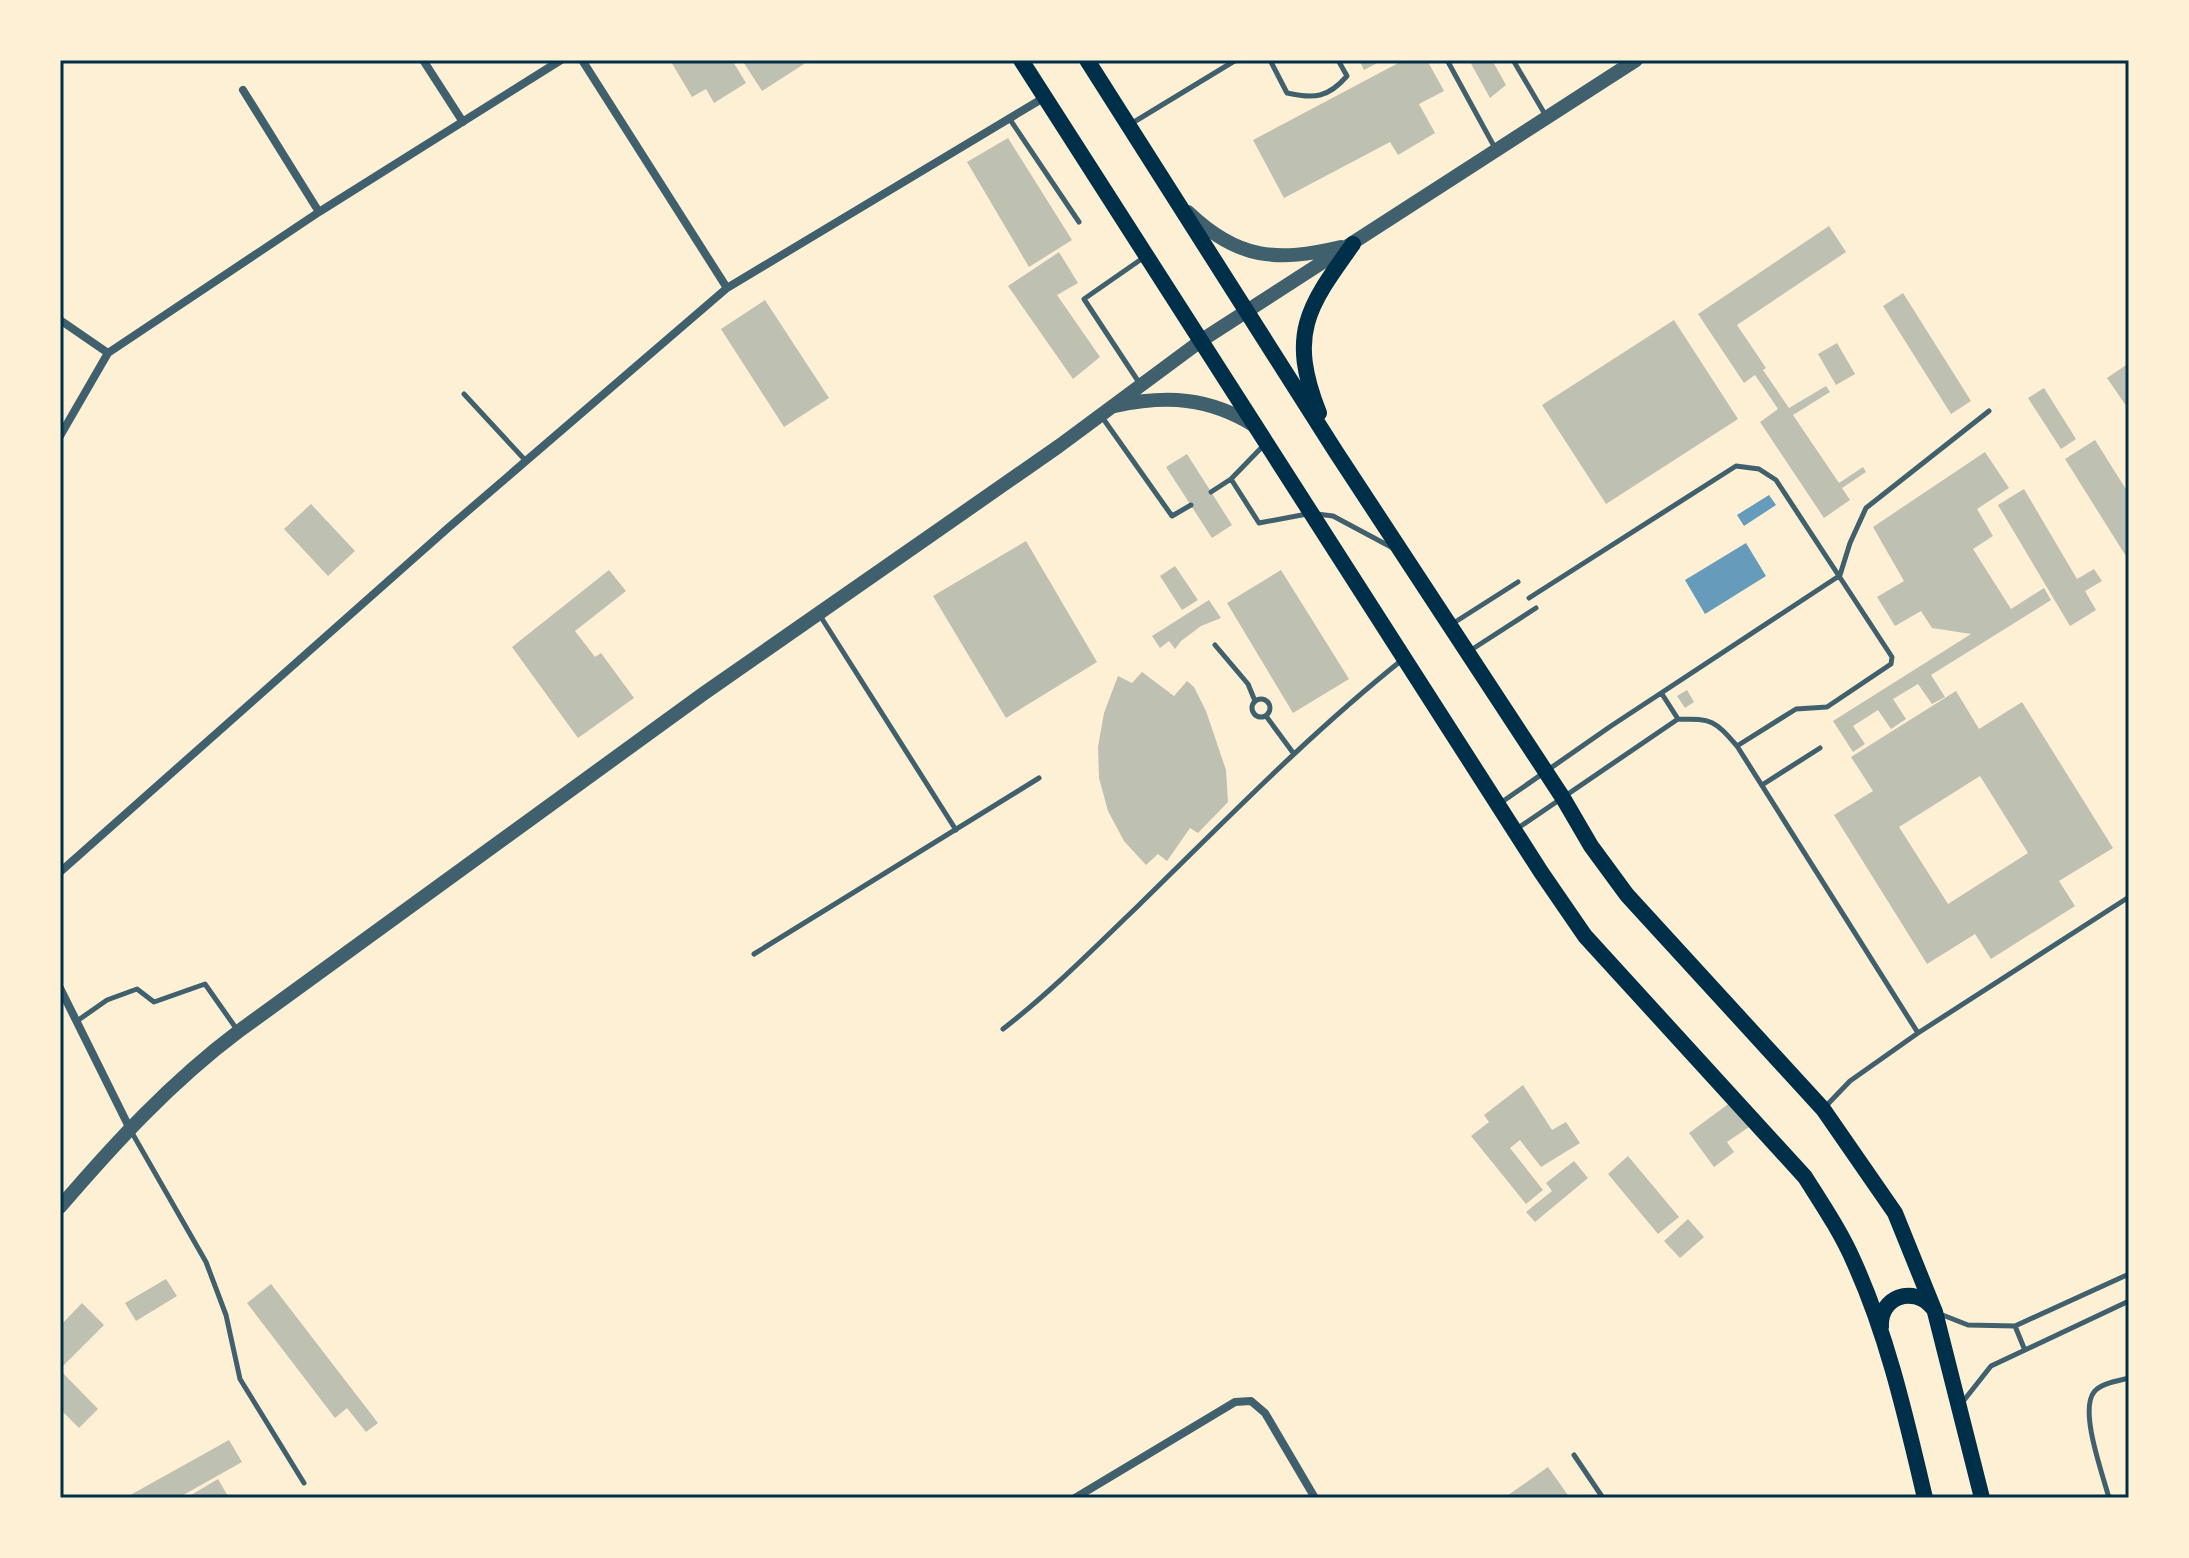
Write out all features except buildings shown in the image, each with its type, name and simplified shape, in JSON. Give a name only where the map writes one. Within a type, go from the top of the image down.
[{"type":"main road","points":[[1021,60],[1585,936],[1805,1177],[1853,1259],[1882,1333],[1925,1498]]},
{"type":"main road","points":[[1087,60],[1591,846],[1627,895],[1823,1109],[1895,1213],[1935,1312],[1961,1404],[1982,1498]]},
{"type":"main road","points":[[1336,452],[1310,384],[1304,339],[1315,299],[1353,244]]},
{"type":"main road","points":[[1882,1333],[1883,1312],[1895,1298],[1914,1295],[1930,1304],[1935,1312]]},
{"type":"street","points":[[423,60],[463,122]]},
{"type":"street","points":[[60,436],[108,353],[319,212],[561,60]]},
{"type":"street","points":[[582,60],[727,288]]},
{"type":"street","points":[[60,1207],[129,1127],[206,1056],[239,1031],[703,694],[1202,340],[1636,60]]},
{"type":"street","points":[[243,90],[319,212]]},
{"type":"street","points":[[60,872],[727,288],[1045,97]]},
{"type":"street","points":[[1174,198],[1212,233],[1245,251],[1284,256],[1353,244]]},
{"type":"street","points":[[60,320],[108,353]]},
{"type":"street","points":[[1106,411],[1148,400],[1191,400],[1218,406],[1255,426]]},
{"type":"street","points":[[60,988],[129,1127]]},
{"type":"street","points":[[1075,1498],[1235,1402],[1251,1401],[1265,1413],[1315,1498]]},
{"type":"lane","points":[[1129,125],[1236,60]]},
{"type":"lane","points":[[1270,60],[1287,93],[1311,98],[1336,89],[1347,76],[1338,60]]},
{"type":"lane","points":[[1447,60],[1495,149]]},
{"type":"lane","points":[[1513,60],[1547,116]]},
{"type":"lane","points":[[1009,118],[1079,222]]},
{"type":"lane","points":[[1141,385],[1084,299],[1147,255]]},
{"type":"lane","points":[[464,394],[526,461]]},
{"type":"lane","points":[[1106,411],[1172,516],[1191,505]]},
{"type":"lane","points":[[1498,805],[1839,576],[1866,508],[1989,411]]},
{"type":"lane","points":[[1211,492],[1231,479],[1266,443]]},
{"type":"lane","points":[[1529,598],[1736,466],[1759,469],[1776,480],[1892,657],[1891,664],[1827,707],[1819,710],[1796,709],[1737,746]]},
{"type":"lane","points":[[1231,479],[1259,523],[1311,514],[1333,516],[1377,538],[1405,557]]},
{"type":"lane","points":[[1450,626],[1518,582]]},
{"type":"lane","points":[[1467,652],[1536,608]]},
{"type":"lane","points":[[819,613],[956,830]]},
{"type":"lane","points":[[1215,645],[1248,684],[1255,701],[1254,715],[1266,716]]},
{"type":"lane","points":[[1003,1029],[1084,960],[1294,754],[1405,658]]},
{"type":"lane","points":[[1662,694],[1678,719]]},
{"type":"lane","points":[[1255,701],[1260,699],[1268,703],[1270,708],[1266,716]]},
{"type":"lane","points":[[1266,716],[1294,754]]},
{"type":"lane","points":[[1514,830],[1678,719],[1713,721],[1737,746],[1918,1033]]},
{"type":"lane","points":[[1762,785],[1820,748]]},
{"type":"lane","points":[[754,954],[1039,778]]},
{"type":"lane","points":[[1823,1109],[1850,1081],[1918,1033],[2129,897]]},
{"type":"lane","points":[[76,1021],[107,1000],[137,989],[154,1002],[205,984],[239,1031]]},
{"type":"lane","points":[[129,1127],[206,1262],[226,1315],[240,1379],[304,1483]]},
{"type":"lane","points":[[1935,1312],[1968,1325],[2015,1326],[2129,1274]]},
{"type":"lane","points":[[1961,1404],[1991,1366],[2129,1301]]},
{"type":"lane","points":[[2015,1326],[2024,1348]]},
{"type":"lane","points":[[2109,1498],[2087,1413],[2094,1392],[2109,1383],[2129,1378]]},
{"type":"lane","points":[[1574,1455],[1603,1498]]},
{"type":"water","points":[[1769,495],[1776,505],[1744,526],[1737,515]]},
{"type":"water","points":[[1746,543],[1766,576],[1705,614],[1685,580]]}]
